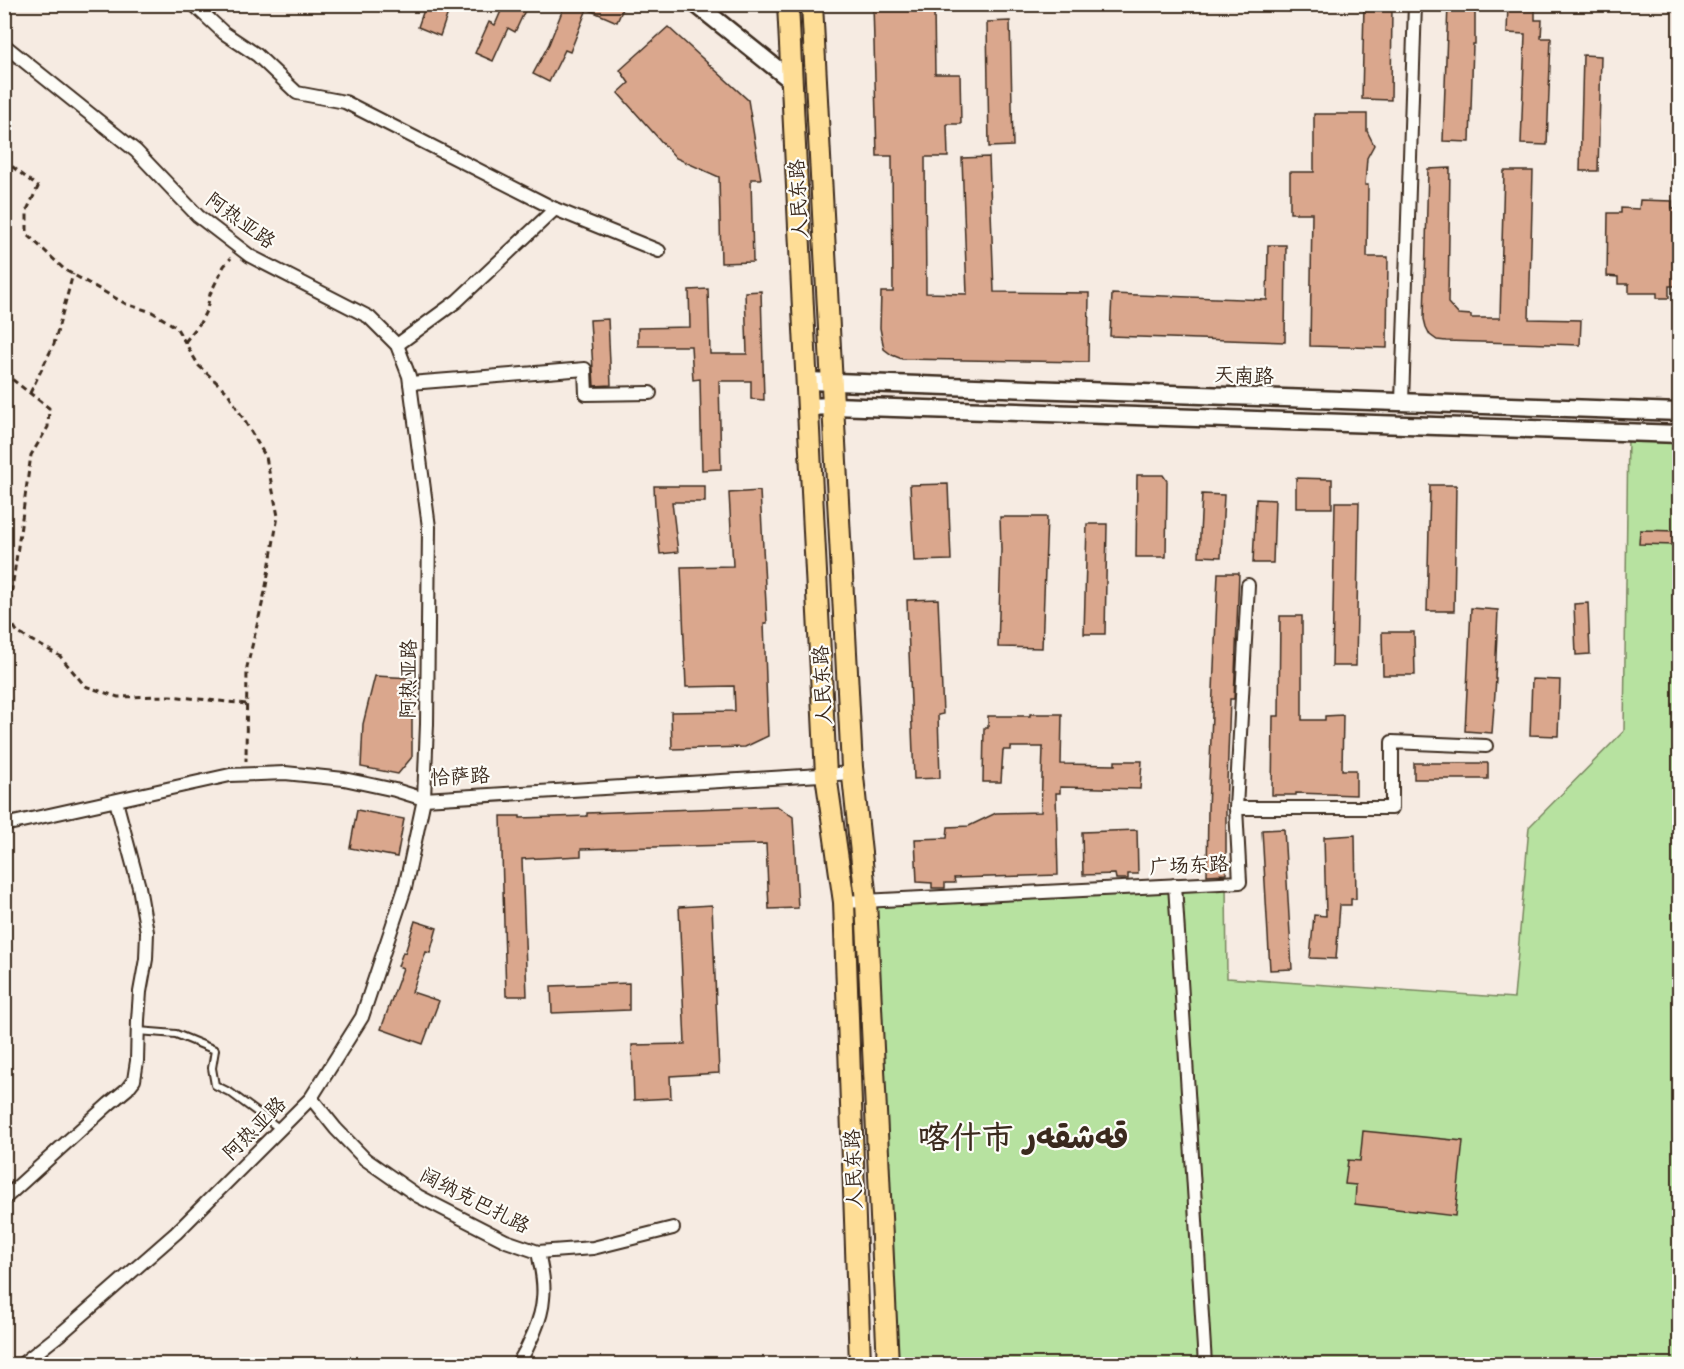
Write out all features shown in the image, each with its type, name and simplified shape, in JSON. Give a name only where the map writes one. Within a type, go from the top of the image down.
[{"type":"main road","name":"人民东路","points":[[788,4],[826,775],[844,902],[861,1365]]},
{"type":"main road","name":"人民东路","points":[[812,4],[852,773],[866,901],[888,1365]]},
{"type":"street","points":[[194,4],[224,33],[257,55],[297,93],[345,102],[555,209],[659,251]]},
{"type":"street","points":[[696,4],[792,81]]},
{"type":"street","points":[[1402,402],[1415,4]]},
{"type":"street","name":"阿热亚路","points":[[4,45],[136,151],[198,216],[250,256],[369,317],[397,345],[409,376],[429,527],[424,799],[405,888],[362,1017],[311,1098],[176,1233],[22,1365]]},
{"type":"street","points":[[397,345],[457,301],[555,209]]},
{"type":"street","points":[[410,383],[585,369],[586,394],[650,393]]},
{"type":"street","name":"天南路","points":[[807,381],[1680,412]]},
{"type":"street","points":[[808,407],[833,406],[1680,435]]},
{"type":"street","name":"广场东路","points":[[844,902],[1240,882],[1236,808],[1248,585]]},
{"type":"street","points":[[1236,808],[1392,808],[1392,742],[1486,747]]},
{"type":"street","name":"恰萨路","points":[[4,825],[230,776],[246,775],[285,773],[344,779],[424,799],[852,773]]},
{"type":"street","points":[[4,1199],[108,1104],[128,1089],[134,1080],[147,932],[139,887],[116,801]]},
{"type":"street","points":[[1175,885],[1205,1365]]},
{"type":"street","name":"阔纳克巴扎路","points":[[311,1098],[336,1130],[365,1159],[418,1196],[506,1241],[538,1252],[543,1276],[543,1300],[536,1326],[518,1365]]},
{"type":"street","points":[[538,1252],[593,1248],[673,1228]]},
{"type":"lane","points":[[138,1031],[176,1034],[214,1050],[212,1068],[215,1085],[231,1093],[280,1129]]},
{"type":"path","points":[[4,159],[38,187],[27,210],[27,234],[65,270],[126,304],[152,312],[176,327],[199,366],[228,393],[266,457],[278,516],[265,592],[247,667],[246,775]]},
{"type":"path","points":[[185,342],[200,323],[207,309],[210,294],[224,266],[241,248]]},
{"type":"path","points":[[30,393],[54,344],[73,274]]},
{"type":"path","points":[[4,373],[49,408],[48,427],[31,455],[8,617],[18,633],[60,656],[84,686],[118,697],[170,696],[247,704]]},
{"type":"path","points":[[4,589],[12,590]]},
{"type":"green space","points":[[1628,433],[1679,434],[1679,1364],[888,1364],[866,901],[1226,883],[1227,978],[1514,998],[1529,827],[1624,731]]},
{"type":"building","points":[[426,4],[451,4],[440,36],[418,27]]},
{"type":"building","points":[[504,4],[528,4],[515,32],[508,28],[493,61],[475,53],[489,22],[495,25]]},
{"type":"building","points":[[565,4],[625,4],[617,22],[587,9],[570,52],[565,50],[549,82],[533,74],[549,44]]},
{"type":"building","points":[[873,4],[917,4],[917,10],[934,10],[935,74],[960,74],[961,124],[947,124],[948,157],[925,157],[926,293],[967,294],[962,158],[989,157],[994,292],[1089,293],[1088,362],[902,359],[884,349],[880,328],[881,292],[893,292],[892,156],[877,156]]},
{"type":"building","points":[[1364,4],[1392,4],[1391,100],[1362,99]]},
{"type":"building","points":[[1448,4],[1475,4],[1470,142],[1443,141]]},
{"type":"building","points":[[1508,4],[1535,4],[1535,20],[1542,20],[1541,38],[1551,38],[1547,145],[1521,144],[1525,34],[1507,33]]},
{"type":"building","points":[[1010,21],[1013,146],[989,147],[987,22]]},
{"type":"building","points":[[668,27],[748,100],[761,179],[751,179],[753,262],[721,263],[719,177],[676,158],[618,93],[629,83],[620,70]]},
{"type":"building","points":[[1583,55],[1601,56],[1598,171],[1580,171]]},
{"type":"building","points":[[1314,114],[1367,114],[1367,131],[1374,145],[1367,158],[1365,185],[1368,185],[1367,257],[1388,257],[1387,348],[1310,346],[1312,213],[1290,213],[1290,172],[1314,172]]},
{"type":"building","points":[[1450,168],[1448,303],[1458,314],[1471,315],[1471,318],[1500,318],[1504,171],[1533,171],[1529,319],[1581,320],[1580,345],[1446,341],[1437,340],[1430,335],[1424,319],[1428,169]]},
{"type":"building","points":[[1640,200],[1672,201],[1672,208],[1680,208],[1680,286],[1669,286],[1669,298],[1657,298],[1657,293],[1629,293],[1629,284],[1618,284],[1618,277],[1607,276],[1608,213],[1621,213],[1621,208],[1639,209]]},
{"type":"building","points":[[1268,245],[1286,245],[1285,342],[1110,336],[1112,294],[1267,300]]},
{"type":"building","points":[[708,289],[710,354],[747,354],[745,292],[761,291],[764,400],[751,399],[751,381],[719,381],[721,469],[702,470],[700,379],[693,380],[691,346],[638,346],[638,328],[690,327],[689,290]]},
{"type":"building","points":[[608,319],[611,385],[594,386],[590,320]]},
{"type":"building","points":[[1137,475],[1163,475],[1167,481],[1166,557],[1136,557]]},
{"type":"building","points":[[1296,478],[1332,479],[1332,508],[1296,508]]},
{"type":"building","points":[[948,484],[951,560],[914,561],[910,485]]},
{"type":"building","points":[[1430,485],[1456,485],[1454,611],[1427,611]]},
{"type":"building","points":[[654,486],[705,486],[705,502],[672,502],[678,552],[660,554]]},
{"type":"building","points":[[760,491],[767,623],[764,623],[768,736],[745,747],[672,749],[671,712],[735,711],[734,686],[686,687],[681,567],[733,566],[729,493]]},
{"type":"building","points":[[1202,494],[1224,495],[1221,557],[1199,556]]},
{"type":"building","points":[[1256,499],[1275,500],[1273,563],[1253,563]]},
{"type":"building","points":[[1335,502],[1359,502],[1356,666],[1332,666]]},
{"type":"building","points":[[1000,517],[1047,517],[1042,648],[998,647]]},
{"type":"building","points":[[1087,524],[1107,524],[1105,634],[1084,634]]},
{"type":"building","points":[[1640,530],[1675,531],[1675,545],[1639,544]]},
{"type":"building","points":[[1218,573],[1239,573],[1234,699],[1230,699],[1226,874],[1207,875],[1208,809]]},
{"type":"building","points":[[938,599],[943,714],[938,715],[940,778],[914,779],[907,600]]},
{"type":"building","points":[[1588,603],[1590,654],[1576,655],[1574,604]]},
{"type":"building","points":[[1471,608],[1498,610],[1492,733],[1465,731]]},
{"type":"building","points":[[1280,616],[1302,616],[1302,720],[1325,720],[1325,716],[1343,715],[1342,770],[1356,770],[1356,795],[1296,793],[1296,795],[1272,795],[1273,716],[1279,716]]},
{"type":"building","points":[[1382,632],[1414,632],[1415,675],[1383,675]]},
{"type":"building","points":[[375,676],[412,678],[412,757],[398,774],[361,767],[363,724]]},
{"type":"building","points":[[1532,679],[1560,680],[1558,736],[1530,735]]},
{"type":"building","points":[[1030,714],[1062,714],[1061,764],[1115,765],[1115,761],[1142,761],[1140,789],[1060,787],[1060,793],[1056,793],[1058,875],[954,878],[955,883],[945,883],[945,888],[932,888],[932,883],[917,882],[915,839],[947,838],[948,827],[969,826],[996,813],[1041,812],[1043,747],[1011,747],[1011,750],[1003,750],[1001,782],[983,782],[984,728],[988,728],[988,716],[1030,716]]},
{"type":"building","points":[[1414,763],[1488,763],[1488,779],[1414,779]]},
{"type":"building","points":[[777,806],[793,817],[798,908],[769,909],[766,844],[581,849],[581,856],[522,859],[527,996],[506,996],[501,816],[520,816],[520,818],[587,816],[587,813]]},
{"type":"building","points":[[357,810],[404,819],[397,857],[350,848]]},
{"type":"building","points":[[1284,829],[1292,969],[1270,970],[1262,830]]},
{"type":"building","points":[[1137,830],[1138,874],[1128,874],[1128,879],[1116,879],[1115,874],[1083,875],[1082,832]]},
{"type":"building","points":[[1355,835],[1356,899],[1351,899],[1351,905],[1340,905],[1336,959],[1310,958],[1314,915],[1326,916],[1324,837]]},
{"type":"building","points":[[712,905],[719,1073],[670,1076],[671,1098],[634,1100],[632,1045],[685,1044],[679,907]]},
{"type":"building","points":[[415,921],[437,928],[430,953],[426,952],[412,992],[439,1001],[423,1044],[381,1029],[403,968],[398,966],[403,952],[405,953]]},
{"type":"building","points":[[629,983],[629,1010],[552,1013],[551,986]]},
{"type":"building","points":[[1363,1131],[1463,1141],[1455,1216],[1355,1204],[1356,1185],[1345,1184],[1348,1160],[1360,1161]]},
{"type":"district","name":"喀什市 قەشقەر","points":[[1023,1137]]}]
